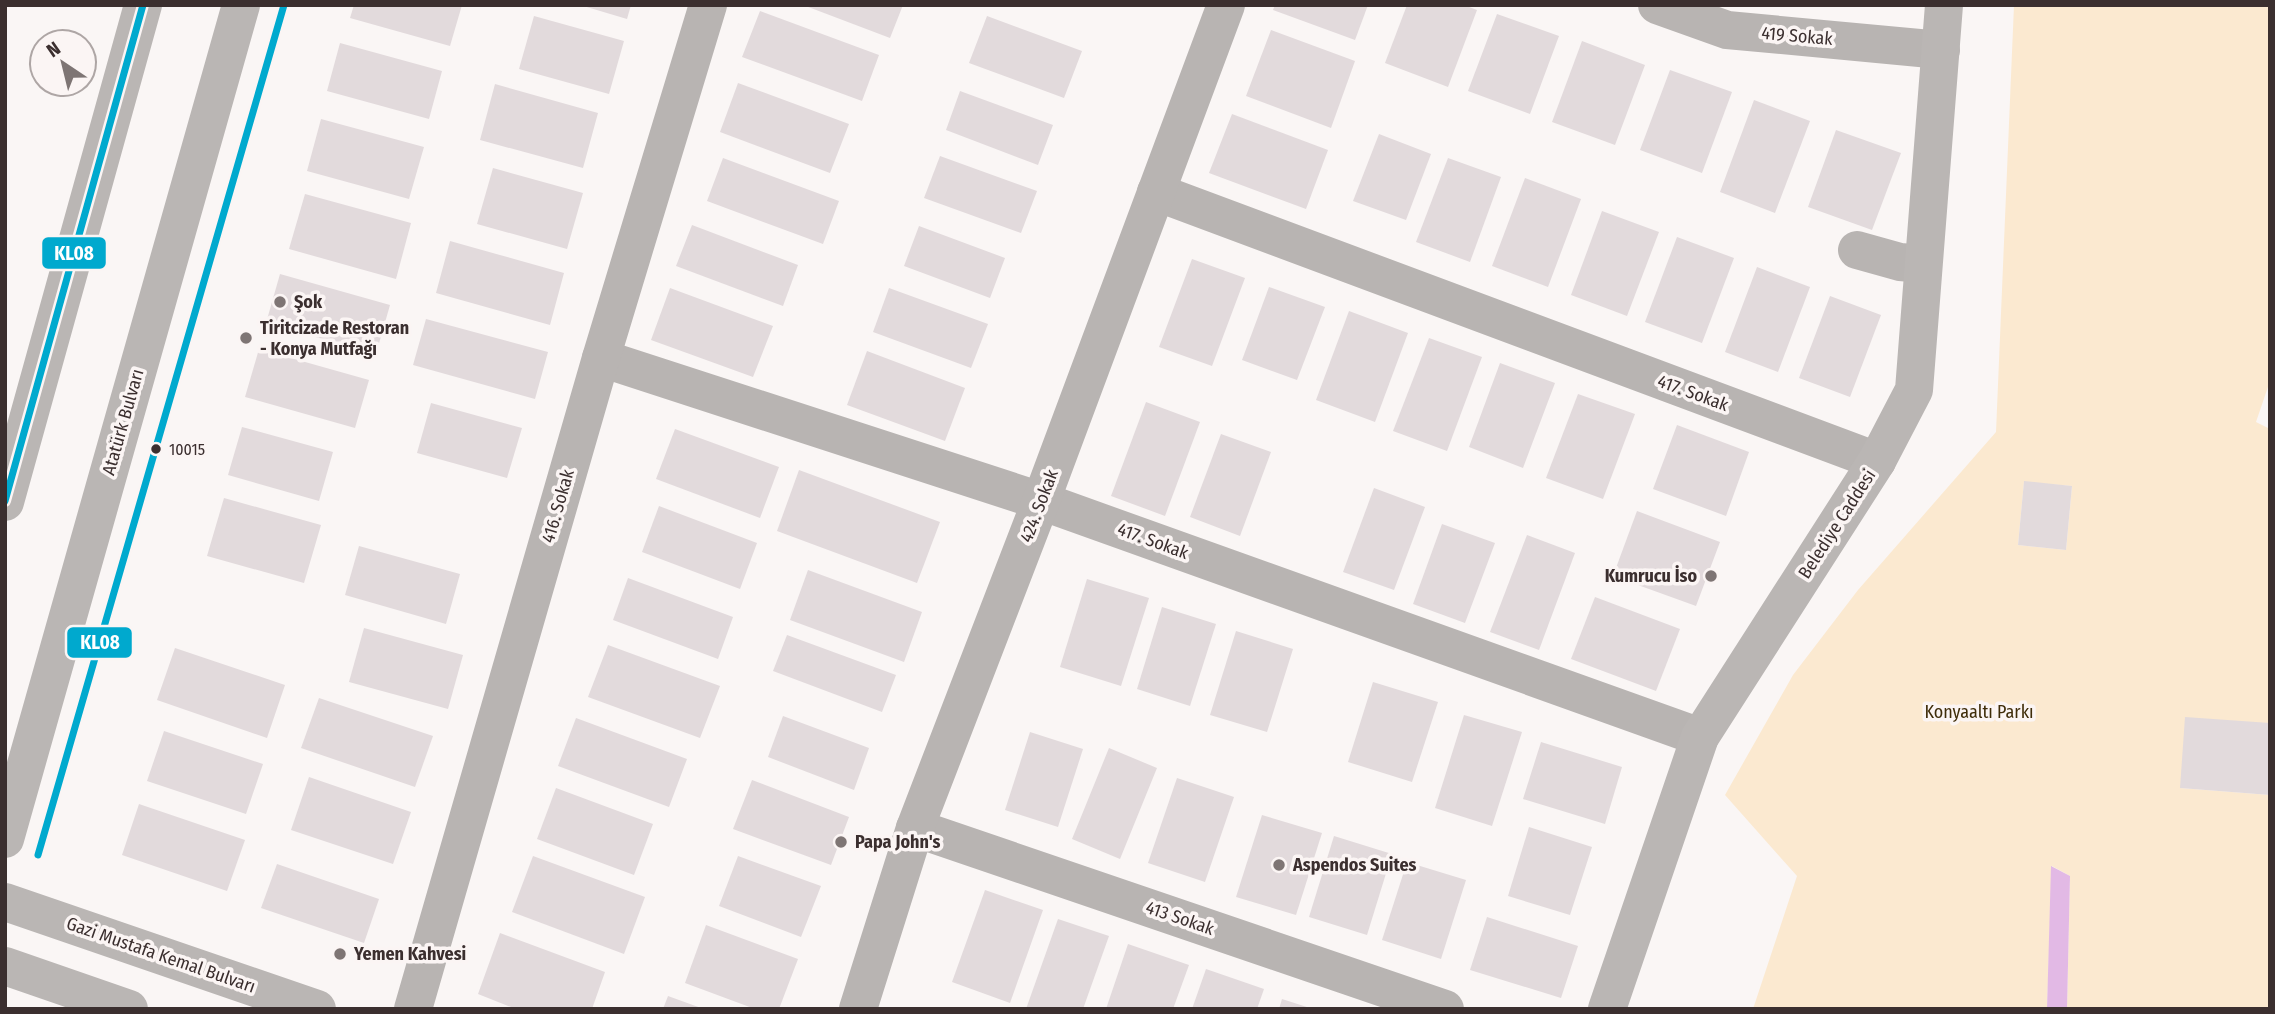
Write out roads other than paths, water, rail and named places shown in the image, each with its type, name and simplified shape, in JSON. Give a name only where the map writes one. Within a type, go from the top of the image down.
[{"type":"main road","points":[[5,502],[144,5]]},
{"type":"main road","name":"Atatürk Bulvarı","points":[[5,839],[241,5]]},
{"type":"main road","name":"Belediye Caddesi","points":[[1607,1009],[1700,737],[1877,461],[1914,390],[1944,5]]},
{"type":"main road","name":"Gazi Mustafa Kemal Bulvarı","points":[[5,902],[317,1009]]},
{"type":"main road","points":[[5,966],[129,1009]]},
{"type":"street","name":"416. Sokak","points":[[413,1009],[601,358],[708,5]]},
{"type":"street","name":"424. Sokak","points":[[858,1009],[915,828],[1041,502],[1226,5]]},
{"type":"street","name":"419 Sokak","points":[[1657,5],[1727,30],[1941,50]]},
{"type":"street","name":"417. Sokak","points":[[1156,192],[1877,461]]},
{"type":"street","points":[[1857,250],[1900,262],[1923,264]]},
{"type":"street","name":"417. Sokak","points":[[601,358],[1041,502],[1700,737]]},
{"type":"street","name":"413 Sokak","points":[[915,828],[1445,1009]]},
{"type":"place","name":"Şok","points":[[280,302]]},
{"type":"place","name":"Tiritcizade Restoran - Konya Mutfağı","points":[[246,338]]},
{"type":"place","name":"10015","points":[[156,449]]},
{"type":"place","name":"Kumrucu İso","points":[[1711,576]]},
{"type":"place","name":"Papa John's","points":[[841,842]]},
{"type":"place","name":"Aspendos Suites","points":[[1279,865]]},
{"type":"place","name":"Yemen Kahvesi","points":[[340,954]]},
{"type":"park label","name":"Konyaaltı Parkı","points":[[1979,712]]}]
